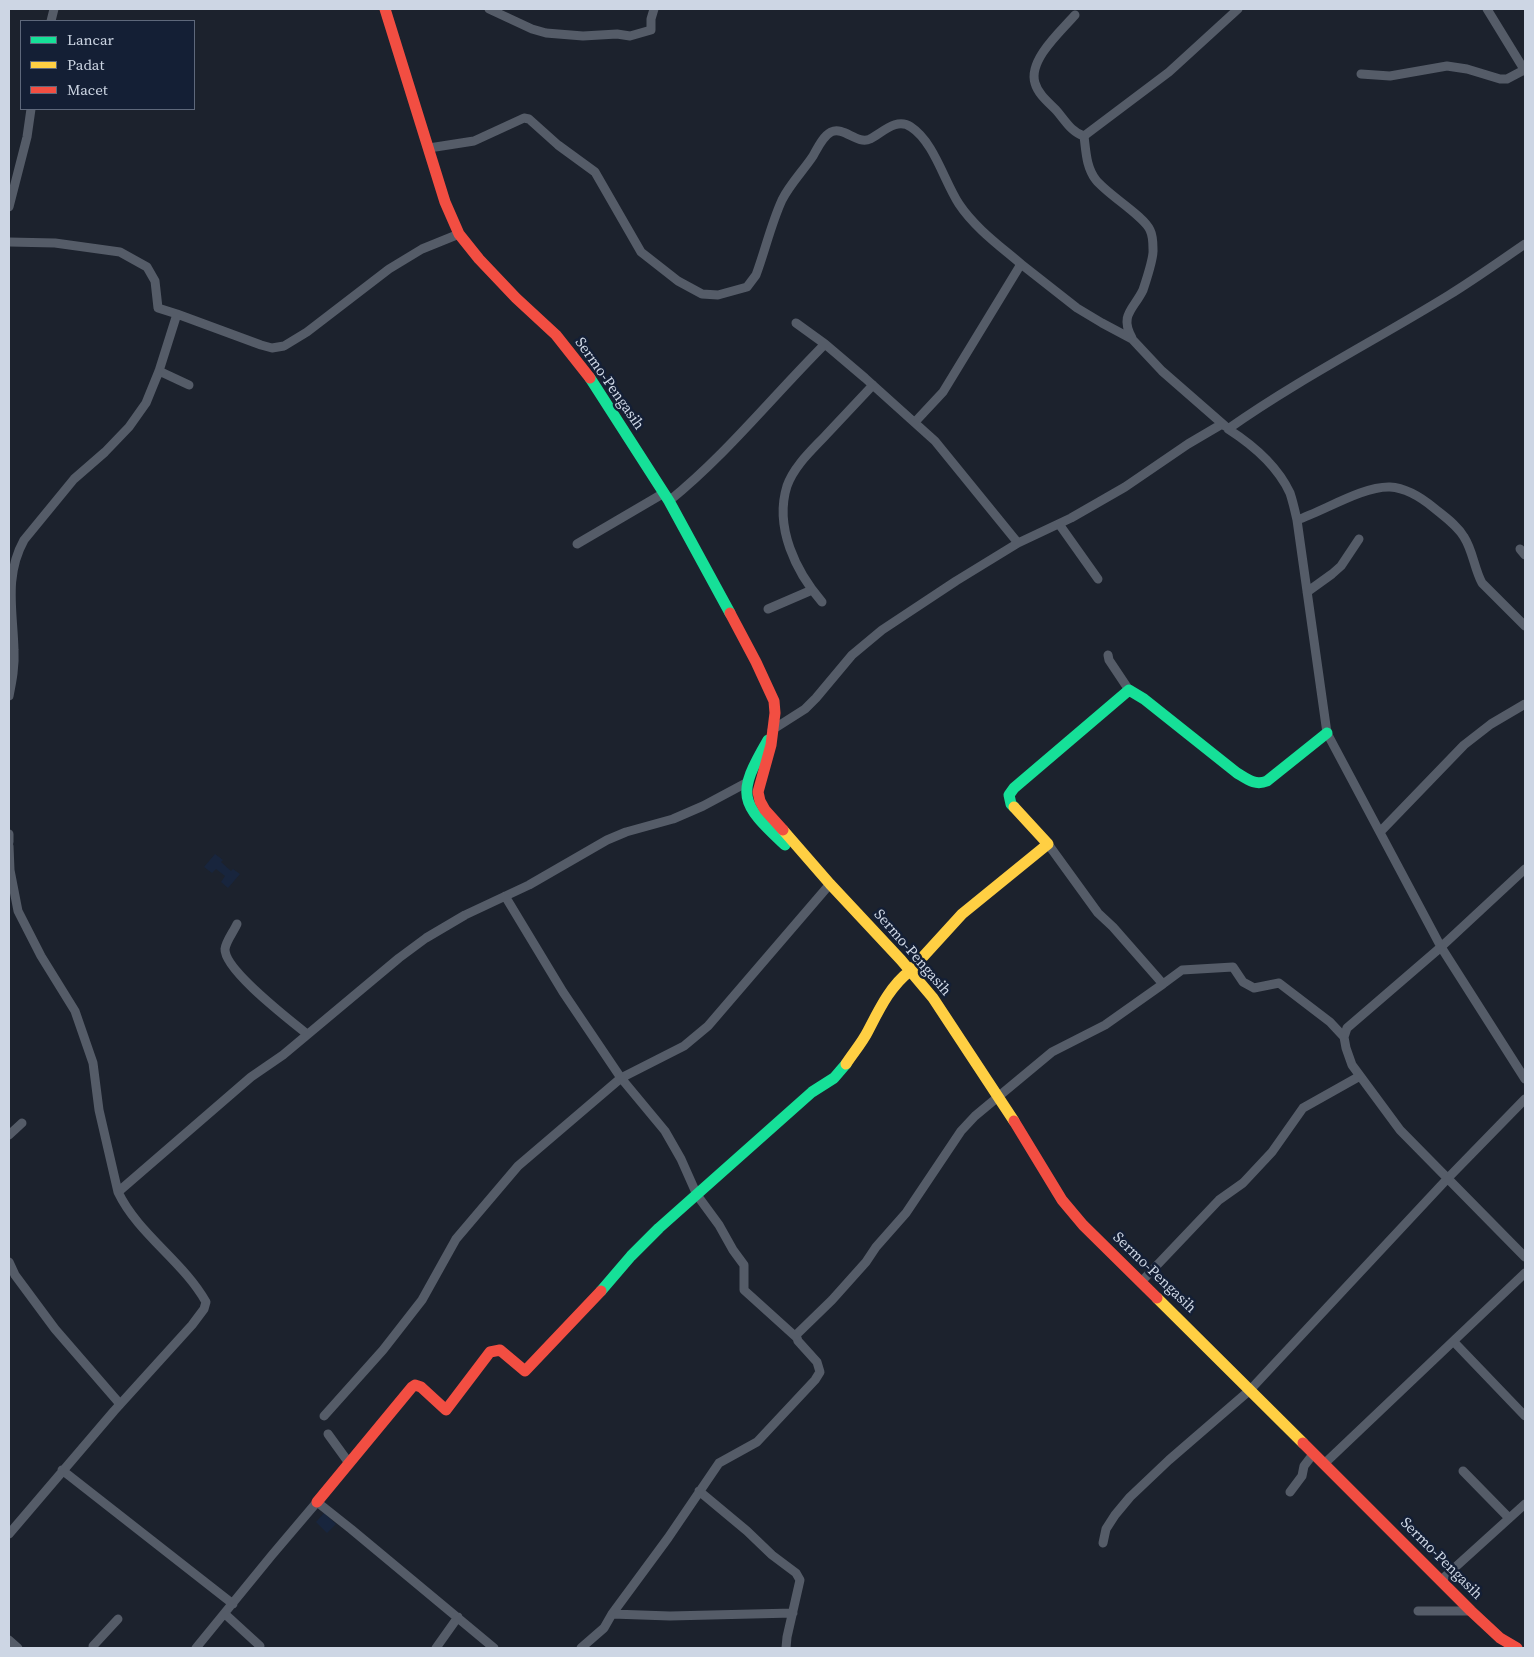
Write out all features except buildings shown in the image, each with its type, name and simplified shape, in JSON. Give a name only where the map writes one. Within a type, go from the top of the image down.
[{"type":"main road","name":"Sermo-Pengasih","points":[[385,9],[445,202],[459,234],[485,266],[556,335],[576,359],[605,400],[666,497],[774,701],[775,713],[772,745],[758,792],[760,801],[772,819],[910,971],[954,1028],[1000,1097],[1062,1200],[1083,1225],[1471,1612],[1500,1638],[1517,1648]]},
{"type":"main road","points":[[317,1502],[415,1385],[421,1387],[446,1410],[490,1352],[500,1350],[525,1371],[588,1306],[631,1256],[659,1228],[812,1092],[834,1078],[863,1039],[901,978],[910,971],[962,914],[1048,844],[1011,804],[1009,795],[1014,788],[1129,690],[1144,699],[1237,773],[1250,781],[1260,784],[1267,781],[1327,733]]},
{"type":"main road","name":"Sermo-Pengasih","points":[[772,731],[746,783],[747,803],[760,821],[784,845],[822,875]]},
{"type":"street","points":[[489,9],[532,29],[546,33],[583,36],[617,34],[630,36],[651,30],[651,19],[654,9]]},
{"type":"street","points":[[1084,136],[1169,72],[1238,9]]},
{"type":"street","points":[[1361,74],[1390,76],[1447,66],[1507,79],[1525,70],[1487,9]]},
{"type":"street","points":[[1075,15],[1039,57],[1034,76],[1040,93],[1078,134],[1084,136]]},
{"type":"street","points":[[9,207],[28,137],[31,110]]},
{"type":"street","points":[[429,148],[474,141],[524,118],[529,119],[558,145],[595,172],[641,252],[689,288],[702,294],[718,295],[747,287],[752,282],[756,276],[782,199],[827,134],[838,131],[868,140],[891,126],[904,123],[911,127],[928,145],[958,202],[970,220],[1021,264],[1077,308],[1132,338]]},
{"type":"street","points":[[1084,136],[1088,164],[1095,179],[1150,229],[1154,251],[1143,290],[1129,312],[1127,330],[1162,371],[1225,426],[1247,441],[1274,467],[1290,495],[1297,520],[1327,733],[1441,947],[1525,1079]]},
{"type":"street","points":[[9,242],[55,243],[120,252],[147,267],[155,281],[158,308],[272,348],[284,346],[307,332],[389,269],[422,249],[459,234]]},
{"type":"street","points":[[772,731],[805,709],[852,654],[865,642],[956,581],[1018,543],[1059,524],[1125,487],[1188,444],[1250,413],[1351,351],[1450,295],[1525,244]]},
{"type":"street","points":[[915,422],[943,392],[1021,264]]},
{"type":"street","points":[[9,696],[14,669],[10,584],[19,549],[24,540],[74,479],[105,452],[128,427],[146,403],[159,371],[177,314]]},
{"type":"street","points":[[796,324],[825,344],[936,441],[1018,543]]},
{"type":"street","points":[[578,544],[666,497],[706,469],[742,434],[825,344]]},
{"type":"street","points":[[159,371],[189,385]]},
{"type":"street","points":[[822,602],[812,590],[786,537],[784,523],[787,486],[803,460],[873,385]]},
{"type":"street","points":[[1297,520],[1358,494],[1377,489],[1390,487],[1409,491],[1458,528],[1470,549],[1482,583],[1525,626]]},
{"type":"street","points":[[1059,524],[1098,580]]},
{"type":"street","points":[[1307,592],[1341,566],[1359,539]]},
{"type":"street","points":[[768,609],[812,590]]},
{"type":"street","points":[[1108,655],[1129,690]]},
{"type":"street","points":[[1380,832],[1464,745],[1491,724],[1525,704]]},
{"type":"street","points":[[118,1192],[251,1077],[283,1055],[399,958],[426,938],[465,915],[529,885],[607,840],[626,832],[673,819],[703,806],[746,783]]},
{"type":"street","points":[[9,834],[10,870],[18,911],[41,956],[74,1011],[93,1063],[99,1110],[118,1192],[125,1207],[188,1276],[206,1302],[204,1309],[192,1326],[120,1404],[16,1523],[9,1534]]},
{"type":"street","points":[[1048,844],[1098,913],[1113,927],[1163,984]]},
{"type":"street","points":[[1525,869],[1441,947],[1347,1028],[1344,1036],[1352,1065],[1400,1130],[1525,1257]]},
{"type":"street","points":[[324,1416],[383,1350],[422,1300],[456,1239],[511,1174],[568,1122],[621,1078],[684,1046],[708,1026],[830,884]]},
{"type":"street","points":[[505,896],[562,992],[621,1078],[664,1131],[681,1159],[697,1195],[719,1224],[733,1250],[744,1265],[744,1290],[796,1337],[817,1362],[820,1372],[763,1436],[746,1448],[718,1463],[604,1628],[580,1648]]},
{"type":"street","points":[[237,924],[225,948],[228,960],[257,993],[307,1034]]},
{"type":"street","points":[[796,1337],[866,1262],[876,1247],[906,1213],[961,1131],[975,1116],[1052,1052],[1105,1025],[1182,970],[1233,967],[1243,982],[1254,988],[1279,983],[1330,1022],[1344,1036]]},
{"type":"street","points":[[1141,1282],[1219,1200],[1243,1183],[1272,1152],[1302,1108],[1360,1076]]},
{"type":"street","points":[[1103,1543],[1106,1529],[1130,1497],[1169,1460],[1250,1390],[1448,1178],[1525,1099]]},
{"type":"street","points":[[9,1134],[22,1123]]},
{"type":"street","points":[[9,1262],[15,1275],[55,1329],[120,1404]]},
{"type":"street","points":[[1324,1464],[1525,1273]]},
{"type":"street","points":[[1454,1342],[1525,1416]]},
{"type":"street","points":[[328,1434],[349,1463]]},
{"type":"street","points":[[1290,1492],[1302,1475],[1304,1466],[1314,1454]]},
{"type":"street","points":[[62,1470],[233,1604]]},
{"type":"street","points":[[1463,1471],[1509,1518]]},
{"type":"street","points":[[699,1491],[748,1531],[772,1555],[796,1573],[800,1580],[786,1648]]},
{"type":"street","points":[[196,1648],[317,1502],[494,1648]]},
{"type":"street","points":[[1440,1581],[1525,1504]]},
{"type":"street","points":[[9,1517],[16,1523]]},
{"type":"street","points":[[1418,1611],[1471,1612]]},
{"type":"street","points":[[225,1614],[260,1646]]},
{"type":"street","points":[[612,1614],[670,1616],[793,1614]]},
{"type":"street","points":[[436,1648],[458,1617]]},
{"type":"street","points":[[95,1648],[118,1619]]},
{"type":"street","points":[[9,1640],[18,1648]]},
{"type":"shaded area","points":[[215,854],[223,860],[221,862],[231,871],[233,869],[240,874],[228,888],[221,882],[225,876],[216,869],[212,873],[204,867]]},
{"type":"shaded area","points":[[324,1513],[336,1524],[327,1533],[316,1522]]},
{"type":"traffic: fast","points":[[590,378],[669,501],[730,613]]},
{"type":"traffic: fast","points":[[1014,807],[1011,804],[1009,795],[1014,788],[1129,690],[1144,699],[1237,773],[1259,783],[1267,781],[1327,733]]},
{"type":"traffic: fast","points":[[768,740],[751,774],[747,786],[747,797],[758,818],[785,845]]},
{"type":"traffic: fast","points":[[601,1291],[631,1256],[659,1228],[812,1092],[834,1078],[846,1064]]},
{"type":"traffic: slow","points":[[846,1064],[863,1040],[886,999],[903,977],[962,914],[1048,844],[1014,807]]},
{"type":"traffic: slow","points":[[783,830],[933,998],[1014,1121]]},
{"type":"traffic: slow","points":[[1157,1298],[1303,1443]]},
{"type":"traffic: jam","points":[[385,9],[445,202],[459,234],[479,259],[516,298],[556,335],[590,378]]},
{"type":"traffic: jam","points":[[730,613],[774,701],[775,713],[771,745],[758,792],[765,810],[783,830]]},
{"type":"traffic: jam","points":[[1014,1121],[1062,1200],[1083,1225],[1157,1298]]},
{"type":"traffic: jam","points":[[317,1502],[412,1387],[415,1385],[421,1387],[446,1410],[490,1352],[500,1350],[525,1371],[601,1291]]},
{"type":"traffic: jam","points":[[1303,1443],[1471,1611],[1500,1638],[1517,1648]]}]
